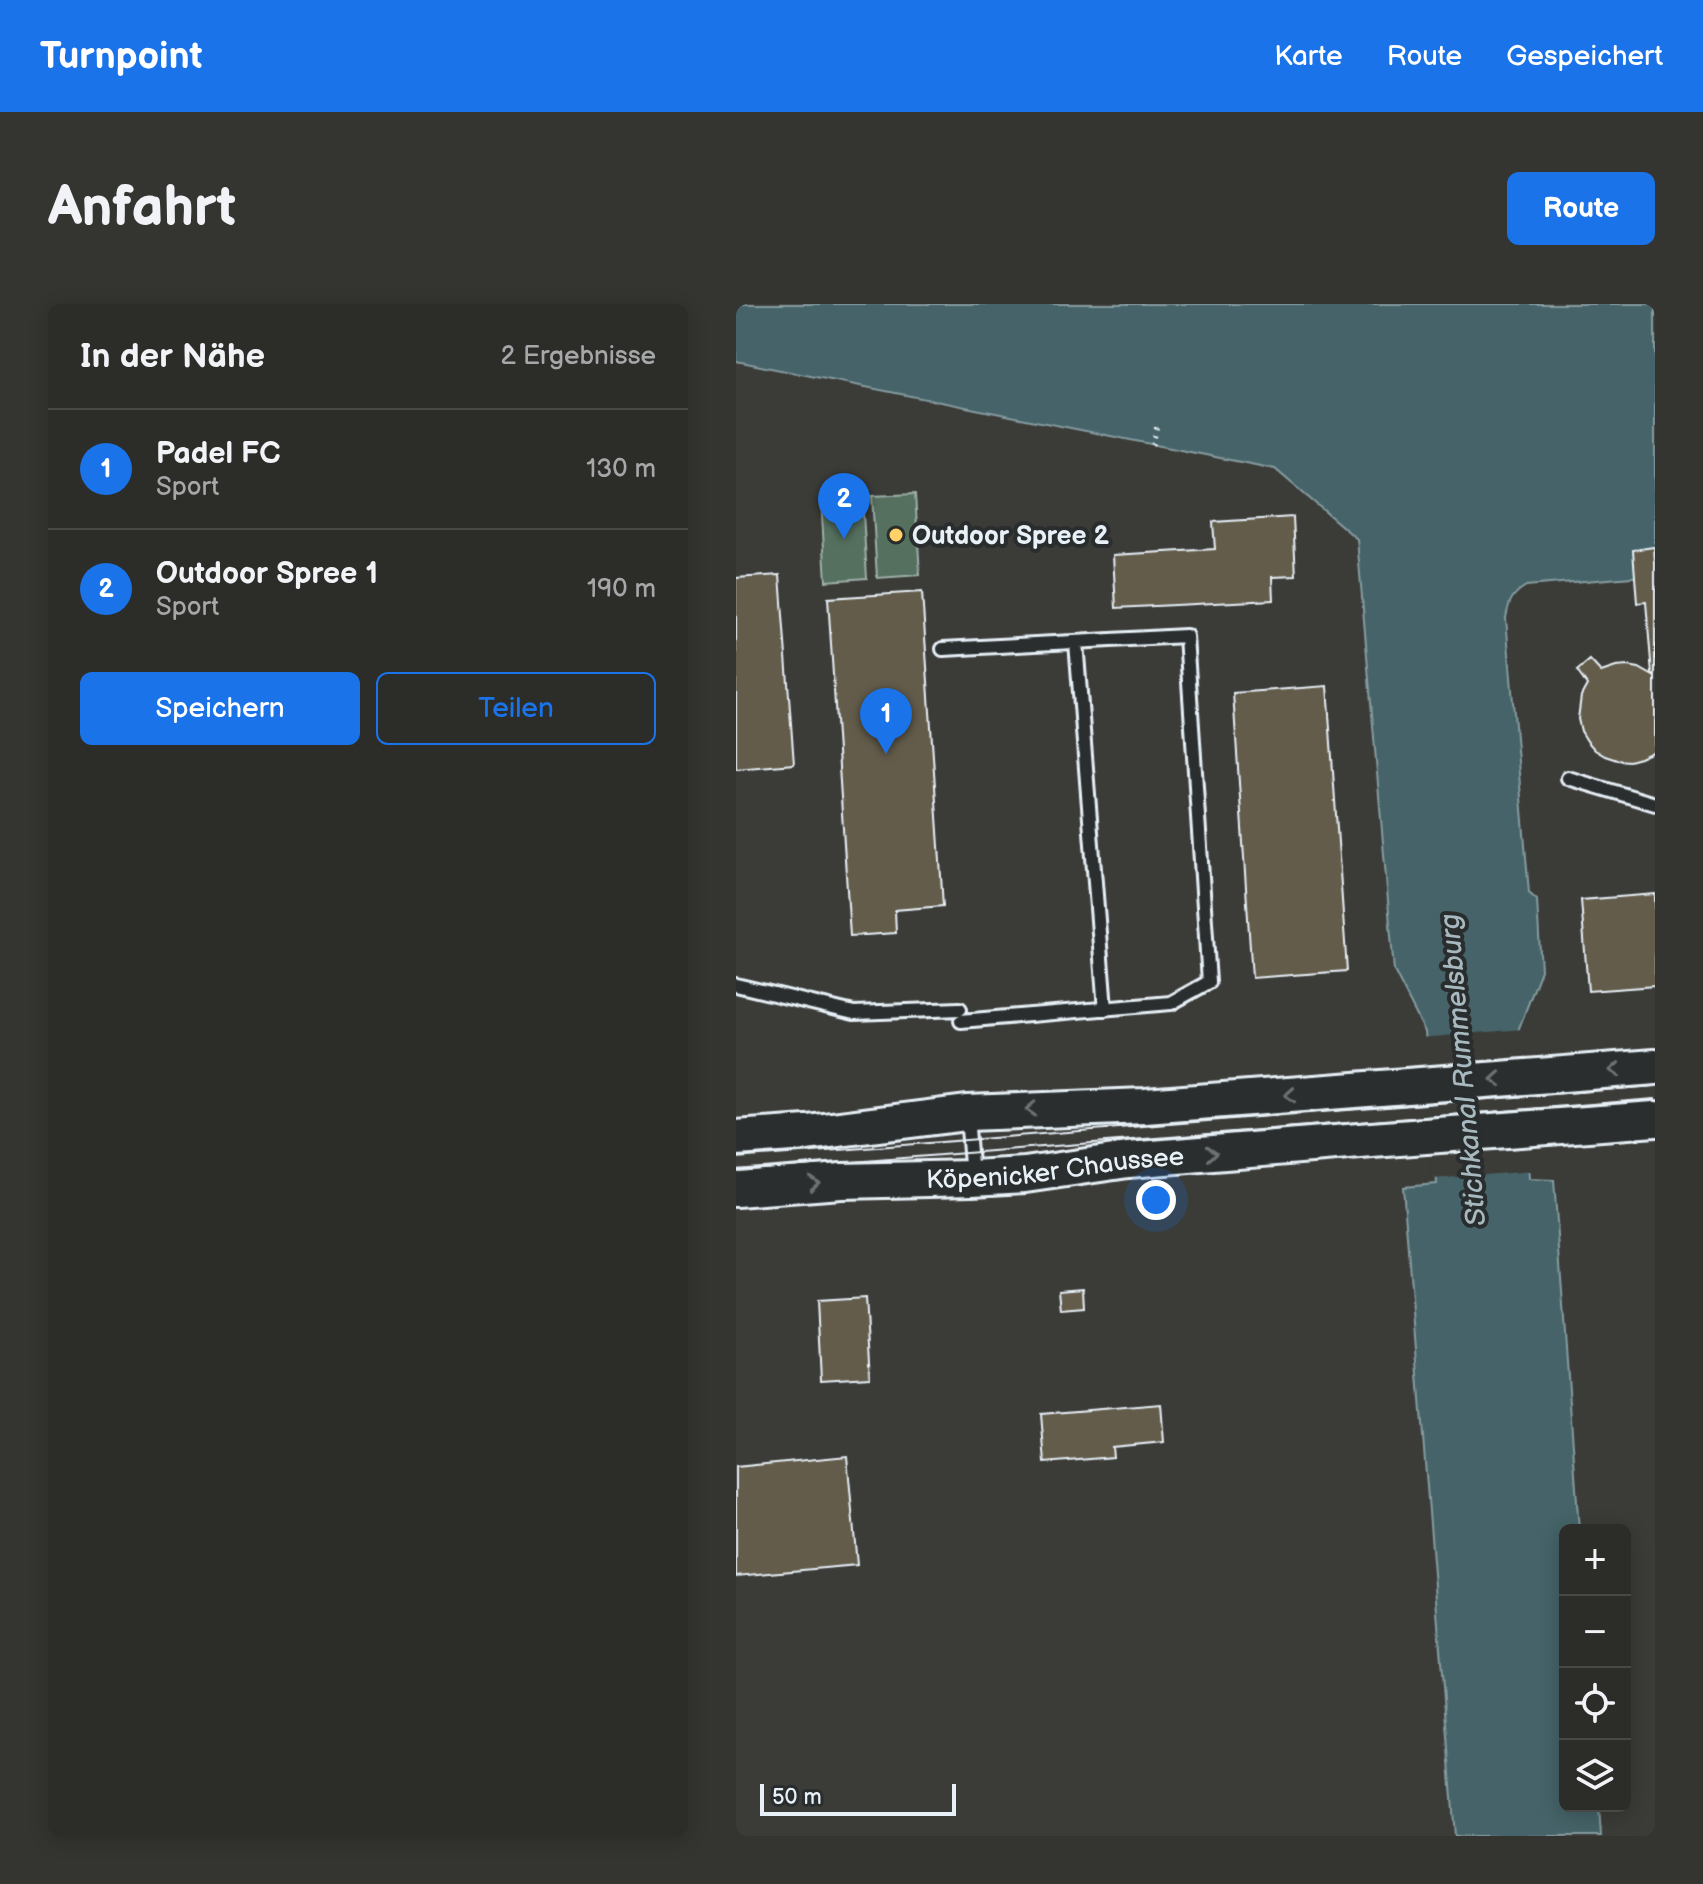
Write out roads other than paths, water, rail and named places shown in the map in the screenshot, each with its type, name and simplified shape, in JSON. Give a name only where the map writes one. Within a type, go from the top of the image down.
[{"type":"main road","name":"Köpenicker Chaussee","points":[[736,1138],[807,1133],[967,1113],[1145,1106],[1655,1067]]},
{"type":"main road","name":"Köpenicker Chaussee","points":[[736,1189],[841,1181],[1025,1175],[1128,1160],[1655,1119]]},
{"type":"lane","points":[[736,985],[854,1013],[960,1015],[1171,1003],[1209,982],[1186,636],[943,649]]},
{"type":"lane","points":[[1076,642],[1105,1009]]},
{"type":"lane","points":[[1568,778],[1655,804]]},
{"type":"lane","points":[[967,1113],[972,1178]]},
{"type":"water","name":"Stichkanal Rummelsburg","points":[[736,304],[1655,304],[1655,575],[1526,586],[1512,599],[1506,618],[1529,893],[1537,900],[1541,970],[1518,1031],[1529,1179],[1554,1180],[1579,1524],[1559,1524],[1559,1812],[1599,1812],[1601,1836],[1455,1836],[1403,1187],[1437,1184],[1425,1032],[1394,971],[1357,539],[1275,469],[736,361]]},
{"type":"tram line","points":[[736,1158],[1655,1086]]},
{"type":"tram line","points":[[736,1171],[1655,1099]]},
{"type":"place","name":"Outdoor Spree 2","points":[[896,535]]},
{"type":"place","name":"Outdoor Spree 1","points":[[844,539]]},
{"type":"place","name":"Padel FC","points":[[886,754]]}]
